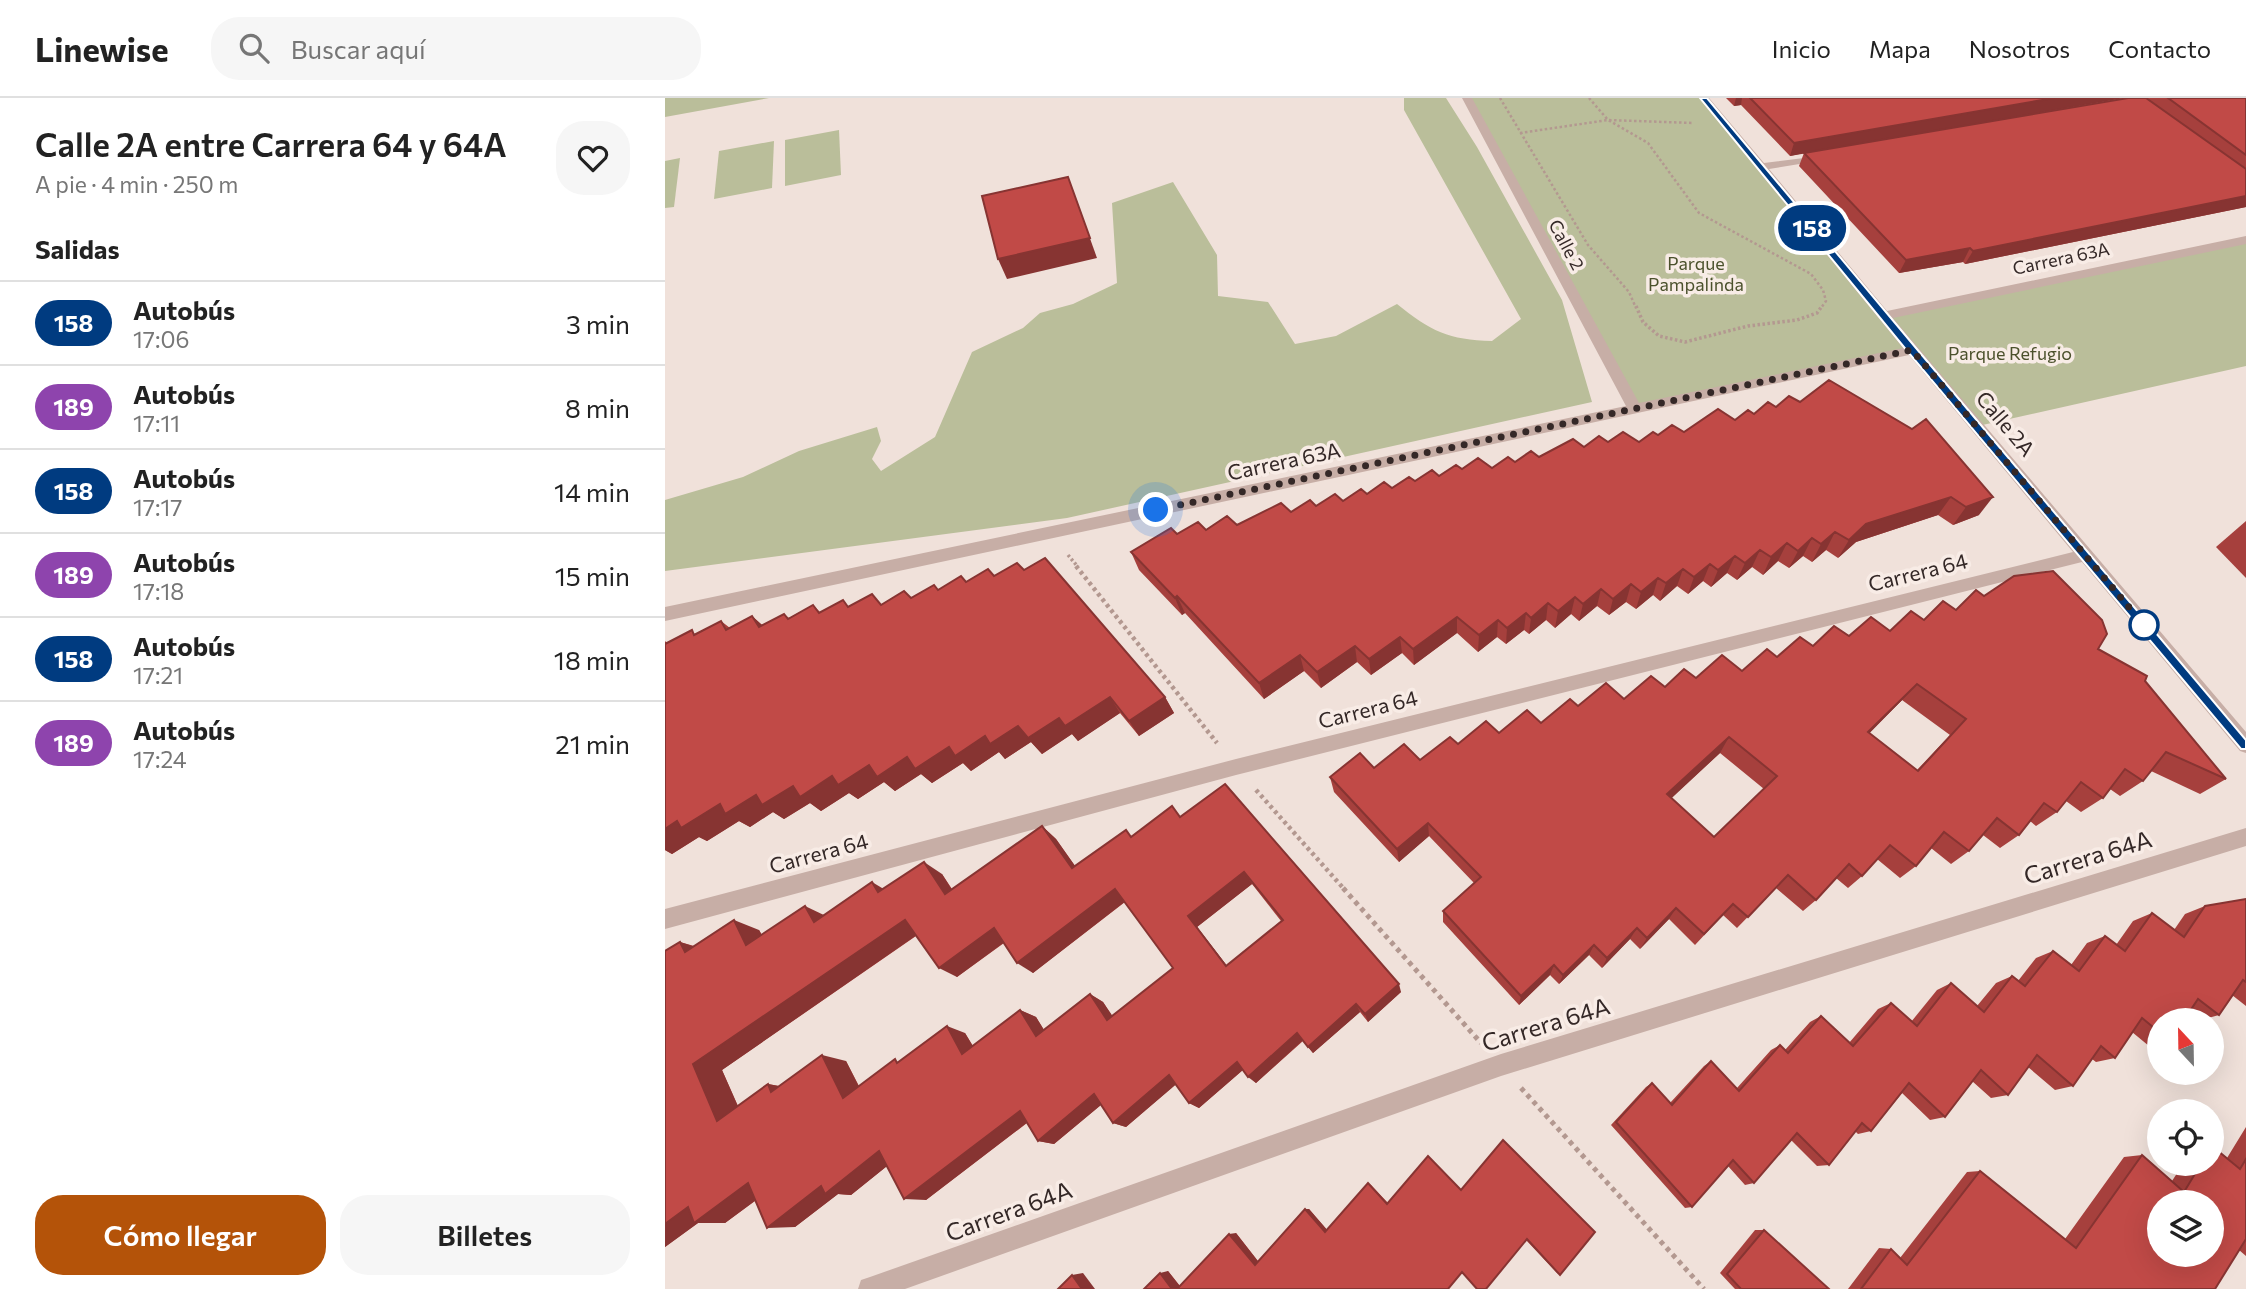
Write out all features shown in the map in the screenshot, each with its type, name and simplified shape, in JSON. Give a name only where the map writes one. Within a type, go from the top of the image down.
[{"type":"street","name":"Calle 2","points":[[1467,98],[1635,409]]},
{"type":"street","name":"Calle 2A","points":[[1705,98],[1912,350],[2246,745]]},
{"type":"street","points":[[1762,167],[1842,153]]},
{"type":"street","name":"Carrera 63A","points":[[1885,316],[2246,240]]},
{"type":"street","name":"Carrera 63A","points":[[665,614],[1912,350]]},
{"type":"street","name":"Carrera 64","points":[[665,919],[1236,767],[2085,555]]},
{"type":"street","name":"Carrera 64A","points":[[870,1289],[1501,1065],[2246,837]]},
{"type":"path","points":[[1500,98],[1588,245],[1629,292],[1643,323],[1659,336],[1685,342],[1748,326],[1797,320],[1817,313],[1826,301],[1823,290],[1811,274],[1699,213],[1648,143],[1608,120],[1589,98]]},
{"type":"path","points":[[1520,133],[1608,120],[1688,123],[1723,121]]},
{"type":"path","points":[[1050,533],[1236,767],[1705,1289]]},
{"type":"green space","points":[[665,98],[769,98],[665,117]]},
{"type":"green space","points":[[1404,98],[1446,98],[1477,147],[1562,300],[1592,402],[1067,518],[665,571],[665,500],[743,477],[799,451],[877,427],[881,441],[872,459],[881,471],[935,437],[972,352],[1023,328],[1040,313],[1073,304],[1117,283],[1112,203],[1173,182],[1217,255],[1218,296],[1268,302],[1295,344],[1336,336],[1397,304],[1441,332],[1464,339],[1492,341],[1521,319],[1404,110]]},
{"type":"green space","name":"Parque Pampalinda","points":[[1467,98],[1704,98],[1885,316],[2246,240],[2246,366],[1978,426],[1912,350],[1635,409]]},
{"type":"green space","points":[[839,130],[841,175],[785,186],[785,140]]},
{"type":"green space","points":[[774,141],[772,188],[714,199],[719,151]]},
{"type":"green space","points":[[680,158],[674,207],[665,208],[665,161]]},
{"type":"building","points":[[1750,98],[2054,98],[1794,143]]},
{"type":"building","points":[[2128,98],[2146,98],[2246,169],[2246,196],[1973,251],[1970,248],[1906,260],[1804,153]]},
{"type":"building","points":[[2168,98],[2246,98],[2246,155]]},
{"type":"building","points":[[1068,177],[1090,238],[998,259],[982,196]]},
{"type":"building","points":[[1829,380],[1912,429],[1926,419],[1993,497],[1966,507],[1951,497],[1866,524],[1849,540],[1835,532],[1821,544],[1812,538],[1798,551],[1787,543],[1771,557],[1760,550],[1745,563],[1735,556],[1718,570],[1710,564],[1694,577],[1683,569],[1666,583],[1658,578],[1641,592],[1631,584],[1613,599],[1601,589],[1583,604],[1575,597],[1558,611],[1548,603],[1531,618],[1526,613],[1507,628],[1498,620],[1479,635],[1457,617],[1413,649],[1400,637],[1369,659],[1355,646],[1317,672],[1300,655],[1259,683],[1177,596],[1175,598],[1131,552],[1171,528],[1177,534],[1198,522],[1206,530],[1227,516],[1237,525],[1281,503],[1291,512],[1310,500],[1316,506],[1335,494],[1343,501],[1361,489],[1367,494],[1384,482],[1392,488],[1409,477],[1415,481],[1432,470],[1439,476],[1456,465],[1462,469],[1478,458],[1492,468],[1508,457],[1515,462],[1531,451],[1539,457],[1573,439],[1584,447],[1599,436],[1608,442],[1623,432],[1639,442],[1653,432],[1658,435],[1672,425],[1684,432],[1718,409],[1735,420],[1748,410],[1754,414],[1768,402],[1776,407],[1789,396],[1800,402]]},
{"type":"building","points":[[1045,558],[1165,697],[1129,721],[1110,697],[1065,726],[1059,718],[1028,738],[1018,726],[990,744],[985,736],[955,756],[949,747],[915,769],[907,757],[877,777],[869,765],[838,785],[832,776],[800,797],[793,786],[762,805],[756,795],[725,814],[720,804],[681,828],[677,821],[665,829],[665,644],[692,630],[694,635],[721,621],[726,630],[752,616],[759,627],[784,614],[788,619],[813,605],[819,613],[843,600],[848,607],[872,594],[881,605],[904,591],[911,598],[934,585],[938,590],[961,576],[966,582],[988,569],[994,576],[1017,563],[1024,570]]},
{"type":"building","points":[[2053,571],[2102,620],[2107,634],[2098,649],[2147,676],[2145,681],[2226,779],[2166,752],[2143,781],[2125,769],[2103,798],[2081,782],[2057,812],[2044,803],[2019,835],[1997,818],[1969,851],[1944,832],[1916,866],[1890,845],[1862,876],[1849,864],[1816,900],[1788,875],[1748,917],[1733,904],[1704,934],[1676,908],[1647,938],[1637,928],[1607,958],[1594,945],[1563,975],[1554,965],[1521,996],[1443,911],[1481,877],[1428,823],[1397,849],[1330,777],[1360,753],[1374,768],[1404,744],[1420,760],[1450,737],[1458,744],[1486,721],[1499,733],[1527,710],[1541,723],[1570,699],[1578,706],[1606,683],[1624,699],[1651,676],[1665,687],[1684,669],[1696,678],[1722,655],[1742,671],[1767,649],[1777,657],[1800,637],[1813,646],[1834,626],[1849,636],[1871,617],[1890,631],[1911,611],[1924,620],[1943,601],[1956,610],[1976,590],[1984,596],[2014,576]],"holes":[[[1917,684],[1966,719],[1918,771],[1868,732]],[[1729,737],[1777,776],[1714,837],[1667,794]]]},
{"type":"building","points":[[1225,784],[1399,984],[1365,1014],[1356,1004],[1308,1047],[1297,1033],[1248,1077],[1237,1062],[1189,1103],[1169,1075],[1113,1123],[1094,1094],[1038,1141],[1020,1111],[904,1199],[879,1151],[825,1194],[821,1186],[767,1228],[748,1183],[694,1223],[688,1207],[665,1224],[665,951],[680,942],[685,952],[734,920],[746,945],[805,906],[814,922],[872,882],[878,892],[924,862],[945,894],[1042,826],[1072,868],[1126,830],[1131,837],[1172,806],[1180,817]],"holes":[[[1244,872],[1283,920],[1226,966],[1188,916]],[[1115,889],[1173,968],[1107,1020],[1090,994],[1036,1036],[1020,1010],[962,1054],[947,1026],[897,1063],[895,1059],[843,1098],[822,1055],[771,1092],[768,1084],[717,1121],[693,1064],[905,920],[939,968],[994,928],[1017,963]]]},
{"type":"building","points":[[2246,899],[2246,982],[2243,980],[2224,1008],[2210,1008],[2198,999],[2192,1008],[2147,1008],[2147,1022],[2142,1018],[2115,1058],[2101,1046],[2073,1086],[2037,1055],[2008,1095],[1981,1070],[1945,1117],[1909,1083],[1871,1131],[1862,1123],[1829,1165],[1797,1133],[1754,1183],[1733,1160],[1692,1207],[1616,1122],[1652,1083],[1672,1105],[1711,1061],[1739,1091],[1780,1045],[1788,1053],[1821,1016],[1853,1046],[1891,1003],[1917,1026],[1951,983],[1984,1012],[2012,976],[2025,986],[2053,951],[2079,971],[2105,936],[2125,951],[2152,913],[2184,937],[2205,906]]},
{"type":"building","points":[[1503,1140],[1595,1232],[1560,1275],[1527,1239],[1486,1289],[1477,1289],[1462,1272],[1448,1289],[1177,1289],[1229,1234],[1255,1265],[1305,1209],[1325,1232],[1368,1183],[1387,1204],[1428,1156],[1461,1190]]},
{"type":"building","points":[[2142,1155],[2147,1159],[2147,1176],[2166,1176],[2182,1190],[2147,1190],[2147,1267],[2224,1267],[2224,1190],[2185,1190],[2194,1176],[2224,1176],[2224,1156],[2240,1169],[2246,1159],[2246,1239],[2215,1289],[1861,1289],[1891,1249],[1907,1265],[1980,1171],[2076,1248]]},
{"type":"building","points":[[1764,1230],[1829,1289],[1741,1289],[1727,1274]]},
{"type":"building","points":[[1160,1273],[1172,1289],[1144,1289]]},
{"type":"building","points":[[1072,1275],[1082,1289],[1058,1289]]},
{"type":"bus line","name":"158","points":[[1705,98],[1912,350],[2246,745]]},
{"type":"route","points":[[1156,510],[1912,350],[2144,625]]},
{"type":"park label","name":"Parque Refugio","points":[[2010,354]]}]
